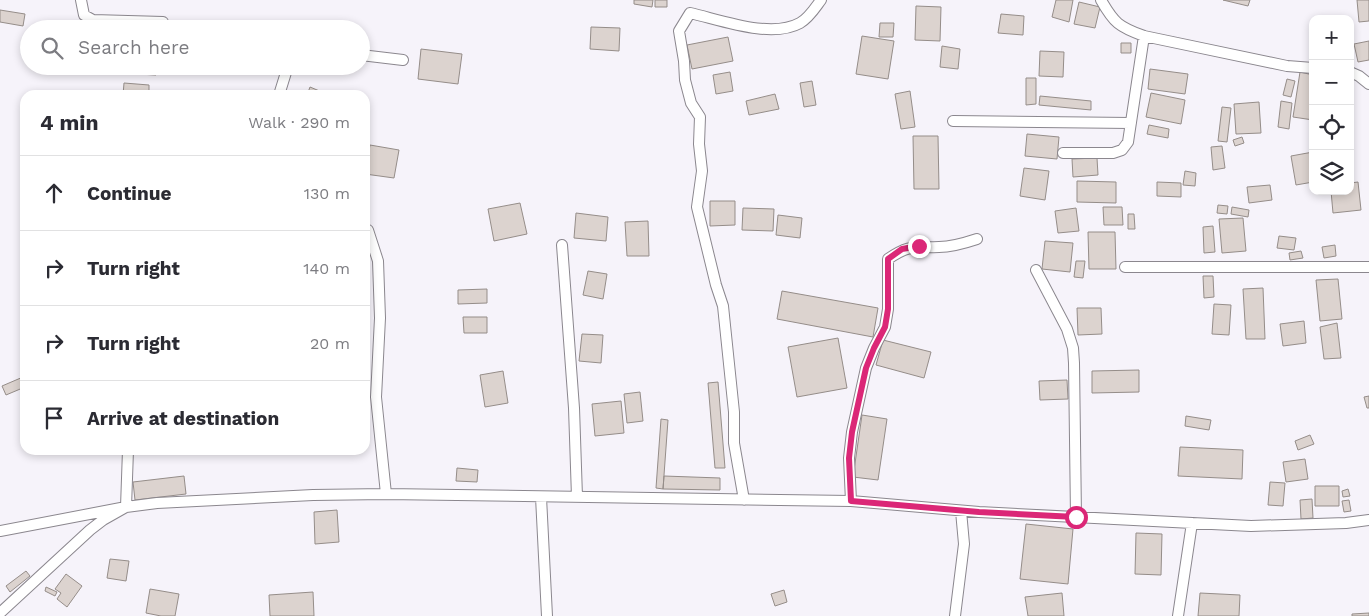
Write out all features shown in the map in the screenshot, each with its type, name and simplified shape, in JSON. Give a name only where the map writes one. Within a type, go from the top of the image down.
[{"type":"street","points":[[81,0],[84,14],[93,20]]},
{"type":"street","points":[[744,500],[734,443],[734,412],[723,306],[697,207],[702,171],[699,144],[700,117],[692,103],[685,80],[679,31],[690,13],[759,28],[783,29],[800,23],[812,13],[821,0]]},
{"type":"street","points":[[1101,0],[1109,15],[1124,29],[1144,36],[1287,66],[1309,68]]},
{"type":"street","points":[[1063,153],[1113,153],[1122,150],[1128,142],[1144,36]]},
{"type":"street","points":[[370,56],[403,60]]},
{"type":"street","points":[[1354,74],[1369,84]]},
{"type":"street","points":[[281,90],[285,75]]},
{"type":"street","points":[[953,121],[1131,123]]},
{"type":"street","points":[[370,236],[378,261],[380,318],[376,397],[386,494]]},
{"type":"street","points":[[851,501],[849,458],[852,432],[866,368],[885,327],[888,309],[888,259],[902,249],[919,246],[940,248],[977,239]]},
{"type":"street","points":[[562,245],[573,391],[577,498]]},
{"type":"street","points":[[1126,267],[1369,267]]},
{"type":"street","points":[[1036,270],[1067,329],[1072,348],[1074,363],[1076,517]]},
{"type":"street","points":[[126,507],[128,455]]},
{"type":"street","points":[[0,531],[126,507],[186,501],[313,495],[386,494],[851,501],[961,511],[1251,526],[1346,523],[1369,520]]},
{"type":"street","points":[[541,497],[547,616]]},
{"type":"street","points":[[0,613],[90,530],[126,507]]},
{"type":"street","points":[[955,616],[964,544],[961,511]]},
{"type":"street","points":[[1178,616],[1192,523]]},
{"type":"building","points":[[634,0],[653,0],[652,7],[634,4]]},
{"type":"building","points":[[655,0],[667,0],[667,7],[655,7]]},
{"type":"building","points":[[1056,0],[1073,0],[1069,22],[1052,17]]},
{"type":"building","points":[[1223,0],[1250,0],[1248,6]]},
{"type":"building","points":[[1357,0],[1369,0],[1369,21],[1359,22]]},
{"type":"building","points":[[1079,2],[1100,7],[1095,28],[1074,24]]},
{"type":"building","points":[[916,6],[941,7],[940,41],[915,40]]},
{"type":"building","points":[[0,10],[25,14],[24,20],[20,20],[20,25],[0,22]]},
{"type":"building","points":[[1001,14],[1024,16],[1023,35],[998,33]]},
{"type":"building","points":[[880,23],[894,23],[893,37],[879,37]]},
{"type":"building","points":[[591,27],[620,28],[619,51],[590,49]]},
{"type":"building","points":[[862,36],[894,41],[888,79],[856,74]]},
{"type":"building","points":[[728,37],[733,61],[692,69],[687,45]]},
{"type":"building","points":[[1369,41],[1369,60],[1358,62],[1354,44]]},
{"type":"building","points":[[1121,43],[1131,43],[1131,53],[1121,53]]},
{"type":"building","points":[[942,46],[960,49],[958,69],[940,67]]},
{"type":"building","points":[[421,49],[462,54],[458,84],[418,79]]},
{"type":"building","points":[[1040,51],[1064,52],[1063,77],[1039,76]]},
{"type":"building","points":[[1150,69],[1188,74],[1185,94],[1148,89]]},
{"type":"building","points":[[730,72],[733,91],[716,94],[713,75]]},
{"type":"building","points":[[1300,72],[1309,74],[1309,119],[1293,117]]},
{"type":"building","points":[[1026,78],[1036,78],[1036,104],[1026,105]]},
{"type":"building","points":[[1287,79],[1295,81],[1291,97],[1283,95]]},
{"type":"building","points":[[812,81],[816,105],[804,107],[800,83]]},
{"type":"building","points":[[124,83],[149,85],[149,90],[123,90]]},
{"type":"building","points":[[910,91],[915,127],[901,129],[895,94]]},
{"type":"building","points":[[1151,93],[1185,100],[1181,124],[1146,117]]},
{"type":"building","points":[[775,94],[779,109],[749,115],[746,101]]},
{"type":"building","points":[[1040,96],[1091,101],[1091,110],[1039,105]]},
{"type":"building","points":[[1281,101],[1292,103],[1289,129],[1278,127]]},
{"type":"building","points":[[1259,102],[1261,133],[1236,134],[1234,104]]},
{"type":"building","points":[[1222,107],[1231,108],[1227,142],[1218,141]]},
{"type":"building","points":[[1149,125],[1169,129],[1168,138],[1147,134]]},
{"type":"building","points":[[1027,134],[1059,137],[1057,159],[1025,156]]},
{"type":"building","points":[[913,136],[938,136],[939,189],[914,189]]},
{"type":"building","points":[[1242,137],[1244,143],[1235,146],[1233,140]]},
{"type":"building","points":[[370,145],[399,150],[394,178],[370,175]]},
{"type":"building","points":[[1222,146],[1225,168],[1213,170],[1211,147]]},
{"type":"building","points":[[1309,153],[1309,183],[1296,185],[1291,156]]},
{"type":"building","points":[[1097,158],[1098,175],[1073,177],[1072,159]]},
{"type":"building","points":[[1024,168],[1049,171],[1045,200],[1020,196]]},
{"type":"building","points":[[1185,171],[1196,173],[1195,186],[1183,185]]},
{"type":"building","points":[[1077,181],[1116,182],[1116,203],[1077,202]]},
{"type":"building","points":[[1157,182],[1181,183],[1181,197],[1157,196]]},
{"type":"building","points":[[1354,182],[1358,182],[1361,210],[1333,213],[1331,195],[1354,195]]},
{"type":"building","points":[[1270,185],[1272,200],[1249,203],[1247,187]]},
{"type":"building","points":[[710,201],[735,201],[735,225],[710,226]]},
{"type":"building","points":[[520,203],[527,234],[494,241],[488,209]]},
{"type":"building","points":[[1218,205],[1228,206],[1227,214],[1217,213]]},
{"type":"building","points":[[1103,207],[1122,207],[1123,225],[1104,225]]},
{"type":"building","points":[[1232,207],[1249,210],[1248,217],[1231,214]]},
{"type":"building","points":[[743,208],[774,209],[773,231],[742,230]]},
{"type":"building","points":[[1076,208],[1079,231],[1058,233],[1055,211]]},
{"type":"building","points":[[576,213],[608,217],[606,241],[574,238]]},
{"type":"building","points":[[1128,214],[1134,214],[1135,229],[1128,229]]},
{"type":"building","points":[[778,215],[802,218],[800,238],[776,235]]},
{"type":"building","points":[[1243,218],[1246,251],[1222,253],[1219,219]]},
{"type":"building","points":[[648,221],[649,256],[627,256],[625,222]]},
{"type":"building","points":[[1213,226],[1215,252],[1204,253],[1203,227]]},
{"type":"building","points":[[1088,232],[1115,232],[1116,269],[1089,269]]},
{"type":"building","points":[[1279,236],[1296,238],[1294,250],[1277,248]]},
{"type":"building","points":[[1045,241],[1073,243],[1070,272],[1042,269]]},
{"type":"building","points":[[1335,245],[1336,256],[1324,258],[1322,247]]},
{"type":"building","points":[[1301,251],[1303,258],[1290,260],[1289,253]]},
{"type":"building","points":[[1076,261],[1085,261],[1083,278],[1074,277]]},
{"type":"building","points":[[588,271],[607,274],[603,299],[583,295]]},
{"type":"building","points":[[1203,276],[1213,276],[1214,297],[1204,298]]},
{"type":"building","points":[[1338,279],[1342,319],[1320,321],[1316,280]]},
{"type":"building","points":[[1263,288],[1265,339],[1246,339],[1243,289]]},
{"type":"building","points":[[487,289],[487,303],[458,304],[458,290]]},
{"type":"building","points":[[782,291],[878,308],[873,337],[777,319]]},
{"type":"building","points":[[1214,304],[1231,305],[1229,335],[1212,334]]},
{"type":"building","points":[[1077,308],[1101,308],[1102,334],[1078,335]]},
{"type":"building","points":[[463,317],[487,317],[487,333],[464,333]]},
{"type":"building","points":[[1304,321],[1306,343],[1283,346],[1280,324]]},
{"type":"building","points":[[1337,323],[1341,358],[1324,359],[1320,327]]},
{"type":"building","points":[[582,334],[603,335],[601,363],[579,361]]},
{"type":"building","points":[[838,338],[847,388],[797,397],[788,347]]},
{"type":"building","points":[[883,340],[931,352],[924,378],[876,365]]},
{"type":"building","points":[[1139,370],[1139,392],[1092,393],[1092,371]]},
{"type":"building","points":[[503,371],[508,403],[485,407],[480,375]]},
{"type":"building","points":[[20,378],[20,389],[6,395],[2,386]]},
{"type":"building","points":[[1067,380],[1068,399],[1040,400],[1039,381]]},
{"type":"building","points":[[718,382],[725,468],[715,468],[708,383]]},
{"type":"building","points":[[640,392],[643,421],[627,423],[624,394]]},
{"type":"building","points":[[1369,396],[1369,408],[1367,408],[1364,397]]},
{"type":"building","points":[[621,401],[624,433],[595,436],[592,404]]},
{"type":"building","points":[[862,415],[887,419],[878,480],[853,477]]},
{"type":"building","points":[[1186,416],[1211,420],[1209,430],[1185,426]]},
{"type":"building","points":[[661,419],[668,420],[663,489],[656,488]]},
{"type":"building","points":[[1310,435],[1314,444],[1298,450],[1295,441]]},
{"type":"building","points":[[1180,447],[1243,450],[1242,479],[1178,476]]},
{"type":"building","points":[[1305,459],[1308,479],[1286,482],[1283,462]]},
{"type":"building","points":[[457,468],[478,470],[477,482],[456,481]]},
{"type":"building","points":[[184,476],[186,494],[135,500],[133,482]]},
{"type":"building","points":[[664,476],[720,478],[720,490],[663,489]]},
{"type":"building","points":[[1270,482],[1285,483],[1283,506],[1268,505]]},
{"type":"building","points":[[1315,486],[1339,486],[1339,506],[1315,506]]},
{"type":"building","points":[[1348,489],[1350,496],[1343,497],[1342,491]]},
{"type":"building","points":[[1312,499],[1313,518],[1301,519],[1300,500]]},
{"type":"building","points":[[1349,500],[1351,511],[1344,512],[1342,501]]},
{"type":"building","points":[[337,510],[339,542],[315,544],[314,512]]},
{"type":"building","points":[[1026,524],[1073,529],[1068,584],[1020,579]]},
{"type":"building","points":[[1136,533],[1162,534],[1161,575],[1135,574]]},
{"type":"building","points":[[110,559],[129,561],[126,581],[107,578]]},
{"type":"building","points":[[26,571],[30,576],[10,592],[6,586]]},
{"type":"building","points":[[66,574],[82,586],[67,607],[57,599],[61,593],[55,589]]},
{"type":"building","points":[[46,587],[57,592],[55,596],[45,591]]},
{"type":"building","points":[[150,589],[179,594],[175,616],[146,613]]},
{"type":"building","points":[[784,590],[787,602],[775,606],[771,594]]},
{"type":"building","points":[[313,592],[314,616],[270,616],[269,595]]},
{"type":"building","points":[[1062,593],[1064,616],[1028,616],[1025,597]]},
{"type":"building","points":[[1200,593],[1240,595],[1239,616],[1198,616]]},
{"type":"building","points":[[1369,613],[1369,616],[1352,616],[1352,614]]},
{"type":"route","points":[[919,246],[902,249],[888,259],[888,309],[885,327],[866,368],[852,432],[849,458],[851,501],[979,512],[1076,517]]}]
